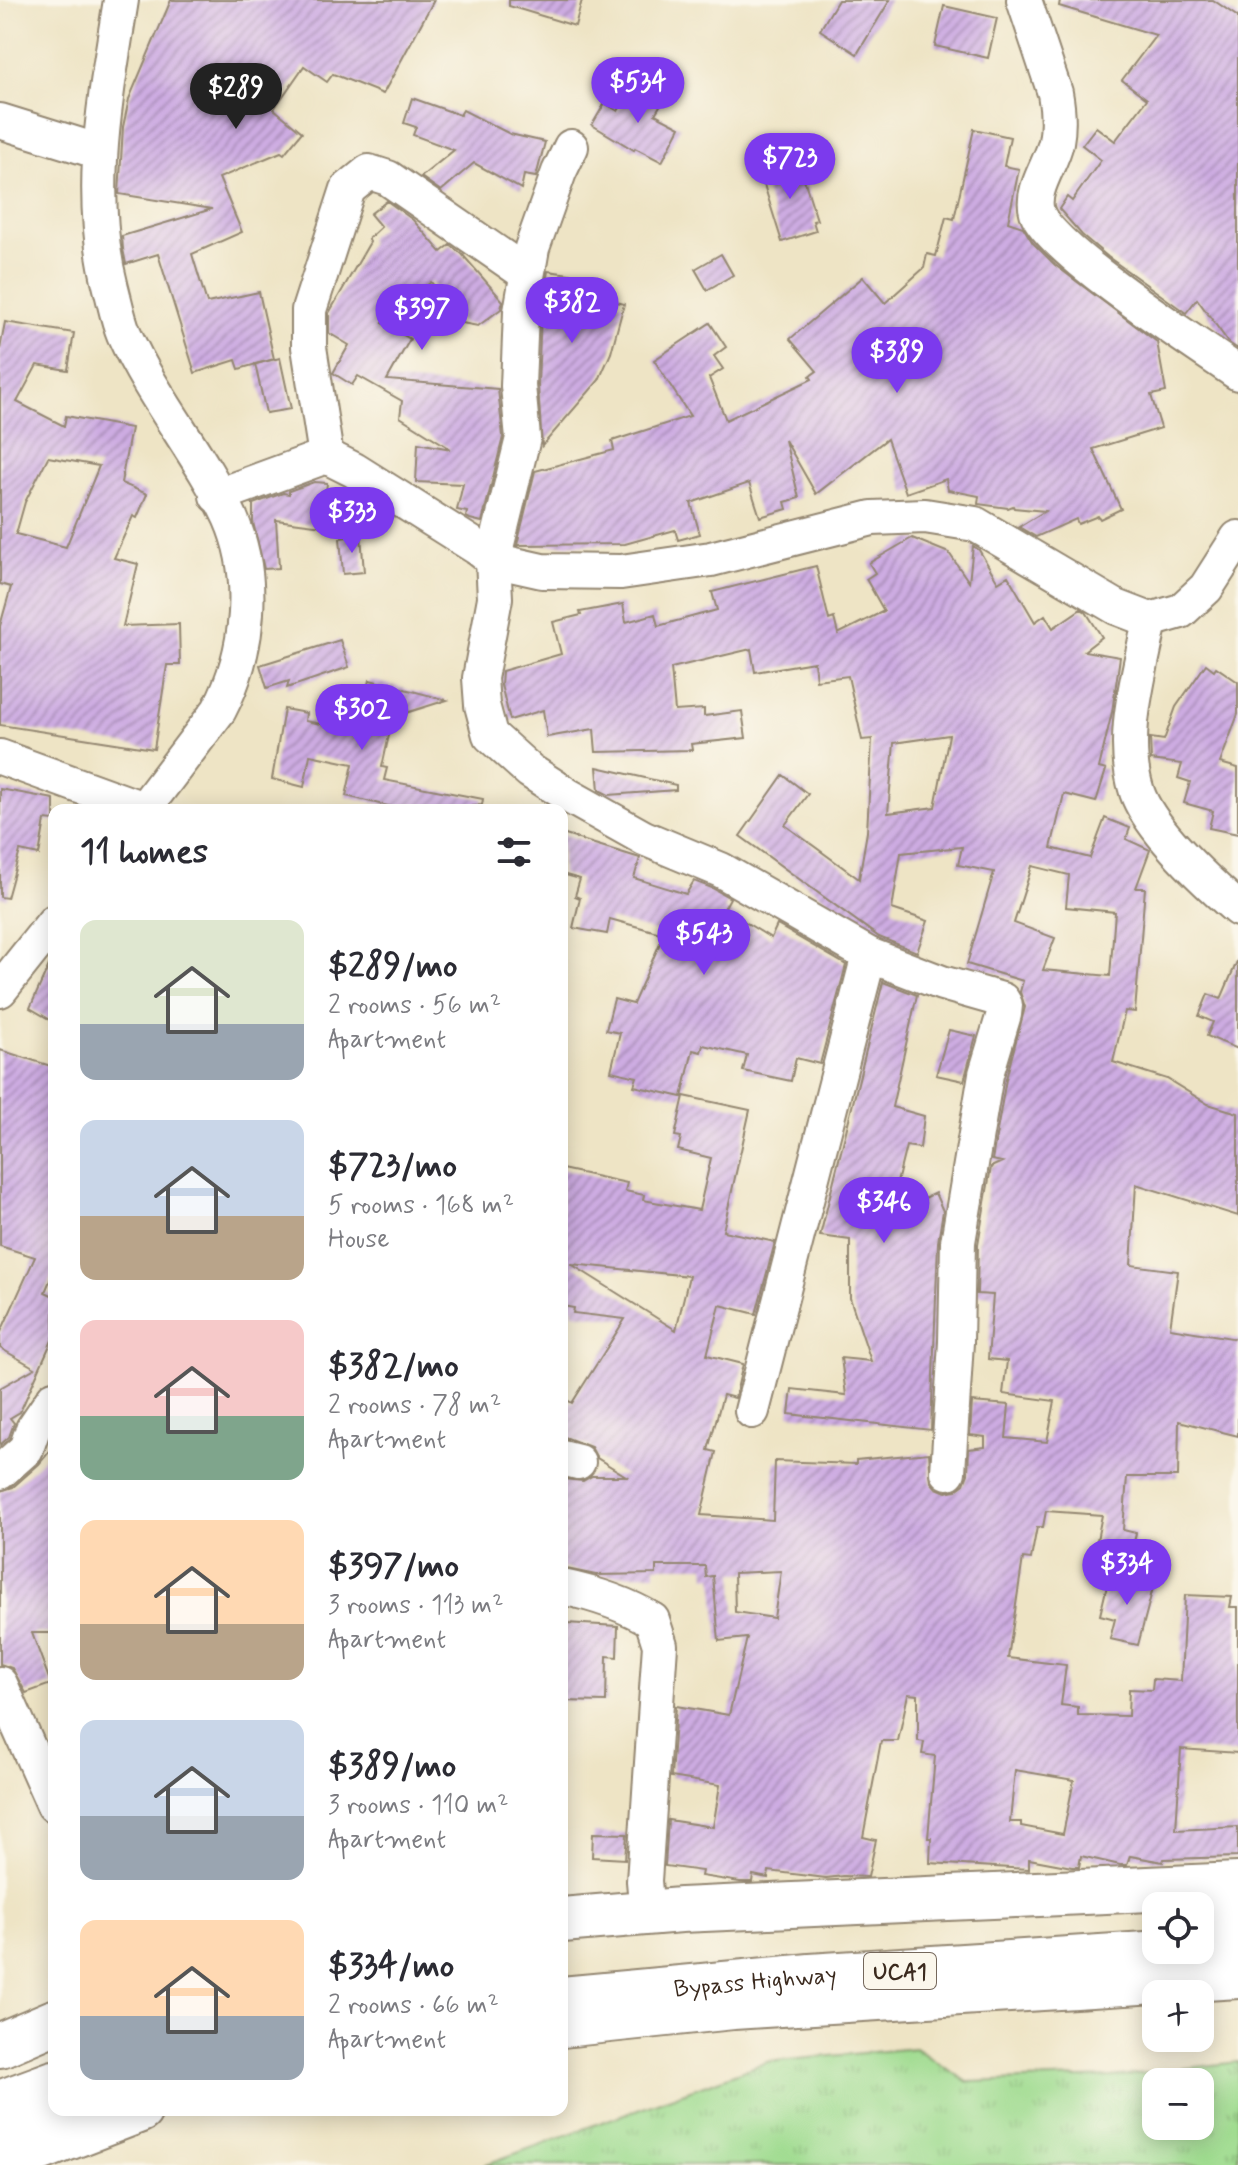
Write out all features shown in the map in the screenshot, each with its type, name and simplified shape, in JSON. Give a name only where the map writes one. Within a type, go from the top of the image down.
[{"type":"main road","points":[[568,1920],[647,1913],[1238,1885]]},
{"type":"main road","points":[[1214,1919],[1238,1917]]},
{"type":"main road","name":"Bypass Highway","points":[[568,1967],[1142,1924]]},
{"type":"main road","name":"Bypass Highway","points":[[568,1998],[810,1976],[1238,1948]]},
{"type":"main road","points":[[568,2024],[748,2006],[1238,1976]]},
{"type":"main road","points":[[0,2045],[48,2025]]},
{"type":"main road","points":[[0,2103],[48,2085]]},
{"type":"main road","points":[[0,2136],[57,2116]]},
{"type":"main road","points":[[0,2164],[124,2116]]},
{"type":"street","points":[[121,0],[100,152],[97,199],[101,247],[122,331],[163,407],[230,518],[245,575],[247,596],[236,671],[219,710],[148,804]]},
{"type":"street","points":[[1024,0],[1058,109],[1056,143],[1037,194],[1037,213],[1058,241],[1083,262],[1238,373]]},
{"type":"street","points":[[0,121],[100,152]]},
{"type":"street","points":[[571,147],[532,248],[519,332],[518,386],[523,438],[493,560],[495,598],[480,678],[482,705],[490,735],[523,766],[567,795],[644,838],[721,870],[869,955],[942,983],[994,995],[1005,1005],[986,1074],[958,1242],[948,1472]]},
{"type":"street","points":[[326,456],[309,347],[309,310],[348,189],[369,172],[388,178],[527,274]]},
{"type":"street","points":[[217,496],[326,456],[354,470],[493,560],[560,574],[621,572],[711,559],[872,518],[925,516],[975,524],[1116,607],[1150,620],[1181,611],[1206,588],[1238,538]]},
{"type":"street","points":[[1150,620],[1130,740],[1131,768],[1138,794],[1168,838],[1238,909]]},
{"type":"street","points":[[0,757],[127,804]]},
{"type":"street","points":[[0,990],[48,930]]},
{"type":"street","points":[[752,1411],[869,955]]},
{"type":"street","points":[[0,1472],[26,1449],[33,1429],[48,1407]]},
{"type":"street","points":[[568,1588],[632,1607],[652,1620],[660,1645],[644,1881],[647,1913]]},
{"type":"street","points":[[0,1684],[48,1792]]},
{"type":"green space","points":[[915,2048],[968,2082],[1142,2073],[1142,2140],[1214,2140],[1214,2068],[1187,2068],[1238,2062],[1238,2165],[484,2165],[767,2062]]},
{"type":"building","points":[[171,0],[434,0],[383,94],[333,74],[327,82],[304,66],[274,109],[302,132],[284,154],[281,152],[219,178],[242,232],[192,254],[207,303],[259,292],[274,359],[239,369],[236,360],[195,373],[158,254],[126,264],[123,249],[122,236],[212,209],[119,194],[123,127],[129,99]]},
{"type":"building","points":[[509,0],[582,0],[575,26],[509,6]]},
{"type":"building","points":[[838,0],[890,0],[857,54],[820,30]]},
{"type":"building","points":[[1060,0],[1213,0],[1238,17],[1238,349],[1229,343],[1197,299],[1186,313],[1108,257],[1082,235],[1059,209],[1067,197],[1072,201],[1101,160],[1082,145],[1096,127],[1115,141],[1147,99],[1122,80],[1156,35],[1059,6]]},
{"type":"building","points":[[944,6],[997,18],[988,58],[935,46]]},
{"type":"building","points":[[632,87],[661,104],[655,114],[680,127],[662,162],[634,150],[592,125],[605,103],[618,111]]},
{"type":"building","points":[[412,98],[460,115],[463,110],[510,134],[545,142],[536,177],[524,175],[521,189],[474,163],[441,191],[421,177],[454,150],[413,135],[416,127],[404,123]]},
{"type":"building","points":[[974,129],[1010,137],[1004,166],[1019,169],[1008,222],[1023,227],[1033,243],[1055,265],[1157,342],[1166,392],[1151,395],[1161,428],[1093,449],[1121,509],[1100,519],[1098,516],[1078,524],[1076,519],[1036,537],[1019,527],[1045,511],[978,504],[979,496],[948,490],[946,479],[906,493],[887,439],[816,494],[785,440],[799,498],[785,502],[787,509],[760,517],[749,483],[691,503],[700,534],[678,540],[675,530],[625,544],[517,545],[535,471],[614,450],[612,441],[690,416],[654,360],[710,323],[726,347],[714,356],[723,369],[709,378],[726,420],[812,379],[810,376],[817,371],[790,339],[863,277],[885,303],[924,268],[927,254],[936,256],[946,217],[954,219]]},
{"type":"building","points":[[798,160],[817,220],[813,221],[816,231],[782,242],[760,172]]},
{"type":"building","points":[[387,201],[413,220],[441,252],[450,245],[462,254],[503,301],[501,309],[478,326],[462,323],[431,282],[383,323],[410,339],[387,380],[498,389],[503,437],[482,522],[466,517],[467,512],[457,510],[463,484],[416,482],[418,443],[451,449],[400,417],[402,401],[358,376],[352,385],[333,373],[349,345],[329,333],[329,313],[370,242],[368,239],[381,227],[370,214]]},
{"type":"building","points":[[721,254],[733,275],[707,290],[695,269]]},
{"type":"building","points":[[548,271],[599,278],[595,296],[624,304],[611,353],[599,380],[542,446],[538,385],[541,314]]},
{"type":"building","points":[[5,322],[74,333],[68,370],[37,365],[17,402],[64,426],[66,416],[131,428],[121,483],[147,494],[114,558],[138,564],[123,626],[179,624],[180,665],[167,665],[154,749],[0,725],[0,626],[11,587],[0,584],[0,349]],"holes":[[[48,457],[99,466],[66,547],[16,534],[25,502]]]},
{"type":"building","points":[[280,358],[291,409],[266,413],[255,364]]},
{"type":"building","points":[[314,482],[327,483],[322,526],[276,520],[279,568],[264,569],[253,522],[253,504],[283,493],[289,494],[289,491]]},
{"type":"building","points":[[361,535],[364,572],[343,574],[340,538]]},
{"type":"building","points":[[912,538],[949,553],[969,582],[973,546],[979,550],[998,582],[1008,576],[1035,622],[1045,615],[1053,628],[1081,609],[1102,637],[1084,651],[1120,657],[1099,768],[1106,770],[1096,802],[1064,794],[1051,848],[1090,858],[1105,818],[1130,828],[1126,839],[1150,850],[1136,888],[1145,888],[1135,1012],[1125,1011],[1113,1062],[1167,1079],[1208,1104],[1238,1113],[1238,1216],[1136,1184],[1131,1265],[1178,1271],[1170,1328],[1238,1339],[1238,1436],[1179,1421],[1178,1477],[1127,1477],[1123,1530],[1136,1533],[1130,1562],[1094,1555],[1102,1515],[1046,1511],[1043,1527],[1037,1527],[1031,1559],[1023,1558],[1008,1658],[1066,1665],[1061,1705],[1078,1707],[1078,1715],[1128,1716],[1129,1689],[1152,1690],[1153,1679],[1181,1681],[1185,1595],[1232,1597],[1230,1607],[1238,1607],[1238,1753],[1181,1749],[1176,1830],[1238,1827],[1238,1857],[1164,1859],[1163,1862],[1130,1856],[1127,1865],[1120,1865],[1081,1856],[1079,1867],[1029,1859],[1029,1869],[930,1863],[931,1838],[928,1838],[935,1756],[922,1754],[924,1742],[918,1741],[918,1695],[908,1694],[898,1741],[881,1741],[863,1837],[876,1840],[868,1877],[826,1878],[769,1871],[768,1878],[753,1875],[752,1882],[740,1882],[701,1876],[702,1871],[665,1866],[668,1820],[713,1827],[720,1785],[671,1777],[676,1706],[729,1715],[747,1638],[719,1641],[713,1576],[706,1577],[705,1566],[656,1566],[656,1574],[596,1575],[568,1569],[568,1480],[626,1476],[597,1458],[591,1447],[568,1438],[568,1401],[572,1403],[625,1319],[573,1313],[574,1308],[568,1307],[568,1170],[627,1183],[625,1191],[644,1195],[643,1200],[699,1210],[711,1158],[678,1150],[681,1137],[675,1136],[684,1096],[750,1110],[723,1231],[775,1242],[756,1314],[720,1305],[707,1355],[743,1364],[735,1398],[723,1395],[708,1450],[716,1452],[701,1515],[773,1520],[775,1461],[856,1464],[856,1460],[929,1453],[931,1482],[946,1492],[956,1490],[964,1484],[968,1474],[969,1449],[985,1447],[985,1437],[970,1435],[972,1402],[1009,1405],[1006,1438],[1047,1442],[1055,1401],[1003,1394],[1007,1361],[988,1359],[993,1295],[977,1294],[978,1244],[991,1167],[1002,1162],[992,1160],[1006,1079],[1025,1007],[1020,992],[1023,981],[967,964],[994,872],[958,865],[962,847],[901,853],[892,909],[928,921],[917,952],[879,937],[740,836],[783,775],[808,794],[785,825],[859,879],[867,832],[872,739],[862,740],[848,676],[816,680],[814,662],[755,672],[751,649],[671,668],[675,711],[704,709],[704,716],[742,711],[746,738],[691,744],[692,750],[596,752],[594,729],[547,737],[543,710],[510,720],[501,685],[502,671],[561,654],[553,622],[581,615],[580,612],[623,604],[626,622],[655,614],[658,626],[717,610],[712,592],[816,566],[829,620],[834,618],[838,634],[884,611],[866,579],[875,573],[869,563]],"holes":[[[949,735],[935,807],[888,813],[894,743]],[[1032,866],[1069,875],[1066,907],[1115,912],[1110,976],[1043,970],[1055,938],[1014,923]],[[571,1264],[689,1276],[676,1330]],[[781,1571],[774,1618],[735,1612],[734,1573]],[[1015,1770],[1074,1780],[1063,1834],[1021,1826],[1021,1822],[1010,1822]]]},
{"type":"building","points":[[340,640],[349,667],[287,688],[289,681],[267,688],[260,665]]},
{"type":"building","points":[[1206,664],[1238,682],[1238,714],[1220,763],[1238,768],[1238,834],[1209,828],[1213,811],[1184,803],[1190,782],[1178,778],[1182,764],[1151,760],[1150,738],[1164,740],[1176,707]]},
{"type":"building","points":[[370,680],[447,700],[393,717],[382,767],[387,768],[384,780],[483,799],[482,804],[379,804],[346,796],[353,764],[310,755],[304,787],[272,779],[284,709],[306,713],[305,721],[358,731]]},
{"type":"building","points":[[597,767],[676,785],[676,790],[609,795],[599,790]]},
{"type":"building","points":[[0,789],[54,799],[54,804],[48,804],[48,820],[45,820],[39,855],[20,851],[7,898],[0,897]]},
{"type":"building","points":[[568,836],[640,858],[634,878],[686,894],[694,881],[712,888],[730,898],[724,909],[771,938],[777,925],[846,965],[820,1064],[796,1058],[791,1081],[743,1071],[747,1055],[703,1045],[701,1052],[693,1050],[682,1097],[634,1086],[637,1077],[611,1071],[620,1033],[606,1030],[614,999],[633,1004],[664,934],[610,919],[607,934],[573,928],[580,898],[575,896],[580,879],[568,876]]},
{"type":"building","points":[[1238,959],[1238,1049],[1207,1036],[1213,1022],[1199,1016],[1208,994],[1221,999]]},
{"type":"building","points":[[48,968],[48,1018],[30,1008]]},
{"type":"building","points":[[883,982],[917,995],[892,1107],[924,1116],[920,1148],[906,1146],[889,1215],[935,1193],[943,1211],[938,1242],[931,1430],[789,1414],[792,1389],[846,1395],[841,1358],[871,1361],[850,1298],[850,1240],[820,1236]]},
{"type":"building","points":[[949,1030],[976,1036],[964,1081],[936,1075]]},
{"type":"building","points":[[0,1050],[48,1065],[48,1285],[45,1292],[48,1293],[48,1349],[20,1412],[10,1418],[14,1423],[9,1437],[0,1445],[0,1388],[35,1368],[0,1348],[0,1334],[35,1257],[0,1246]]},
{"type":"building","points":[[48,1453],[48,1633],[32,1633],[48,1676],[48,1685],[26,1693],[12,1668],[0,1664],[0,1491],[13,1487]]},
{"type":"building","points":[[1110,1573],[1154,1584],[1138,1645],[1110,1639],[1115,1619],[1100,1615]]},
{"type":"building","points":[[568,1623],[618,1626],[617,1657],[607,1656],[606,1702],[568,1701]]},
{"type":"building","points":[[593,1833],[627,1834],[625,1859],[592,1857]]}]
